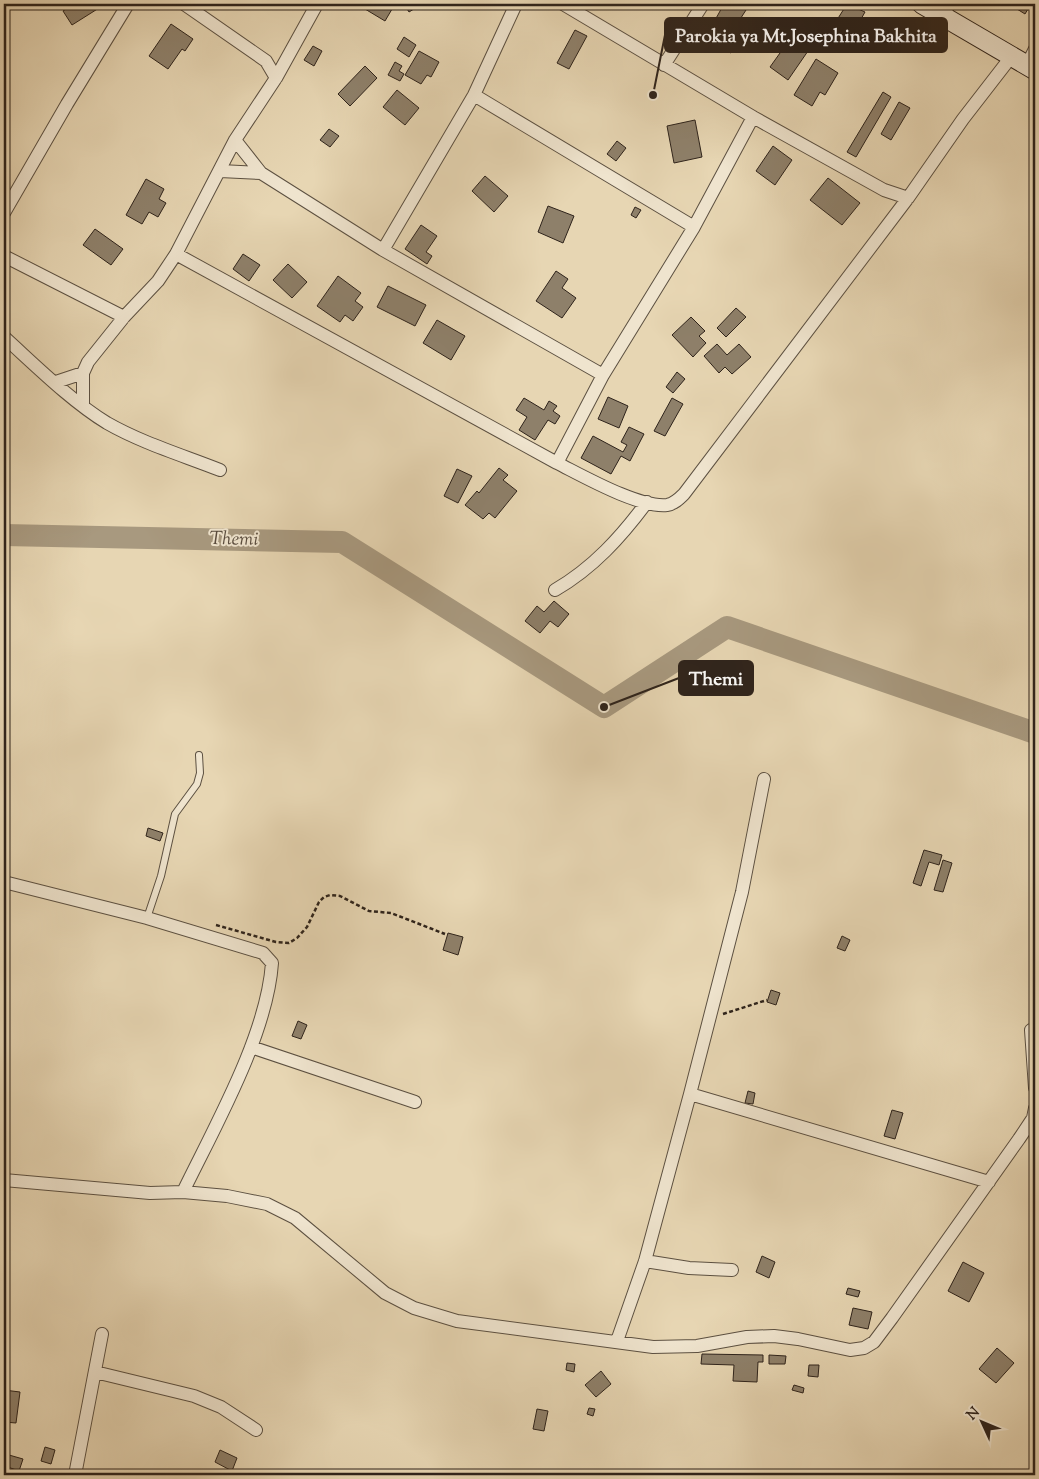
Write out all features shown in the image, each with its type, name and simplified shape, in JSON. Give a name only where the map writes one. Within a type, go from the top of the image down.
[{"type":"street","points":[[4,213],[128,4]]},
{"type":"street","points":[[184,4],[266,61],[276,78]]},
{"type":"street","points":[[83,406],[83,373],[88,362],[124,317],[158,281],[176,254],[235,140],[276,78],[318,4]]},
{"type":"street","points":[[383,250],[474,95],[516,4]]},
{"type":"street","points":[[563,4],[591,19],[664,66],[753,117],[884,190],[908,198]]},
{"type":"street","points":[[664,66],[703,4]]},
{"type":"street","points":[[176,254],[556,464],[616,491],[647,502],[667,505],[676,502],[684,494],[908,198],[963,119],[1027,60],[946,10],[922,4]]},
{"type":"street","points":[[266,61],[291,51]]},
{"type":"street","points":[[474,95],[694,227]]},
{"type":"street","points":[[556,464],[603,374],[694,227],[753,117]]},
{"type":"street","points":[[235,140],[260,173],[383,250],[603,374]]},
{"type":"street","points":[[220,170],[260,173]]},
{"type":"street","points":[[4,256],[124,317]]},
{"type":"street","points":[[4,337],[83,406],[108,423],[137,438],[220,470]]},
{"type":"street","points":[[56,382],[83,373]]},
{"type":"street","points":[[555,590],[576,578],[619,539],[647,502]]},
{"type":"street","points":[[617,1341],[645,1261],[690,1094],[742,892],[764,779]]},
{"type":"street","points":[[4,882],[148,918],[198,935],[263,953],[272,963],[269,986],[252,1047],[183,1192]]},
{"type":"street","points":[[1031,1030],[1035,1088]]},
{"type":"street","points":[[252,1047],[415,1102]]},
{"type":"street","points":[[690,1094],[989,1182]]},
{"type":"street","points":[[4,1180],[150,1193],[183,1192],[227,1196],[268,1204],[295,1218],[385,1293],[414,1308],[457,1321],[653,1347],[697,1346],[747,1337],[774,1336],[850,1350],[864,1348],[874,1342],[989,1182],[1032,1118],[1035,1108]]},
{"type":"street","points":[[645,1261],[689,1268],[732,1270]]},
{"type":"street","points":[[79,1474],[102,1334]]},
{"type":"street","points":[[95,1372],[194,1396],[221,1407],[256,1430]]},
{"type":"lane","points":[[148,918],[161,876],[174,814],[197,784],[200,773],[199,755]]},
{"type":"path","points":[[198,935],[214,924],[276,942],[289,943],[297,938],[307,927],[319,902],[324,897],[330,895],[340,896],[369,911],[398,916],[444,934]]},
{"type":"path","points":[[708,1021],[736,1008],[767,1000]]},
{"type":"building","points":[[74,4],[96,4],[99,8],[72,25],[63,11]]},
{"type":"building","points":[[369,4],[395,4],[385,21],[365,9]]},
{"type":"building","points":[[404,4],[422,4],[409,12]]},
{"type":"building","points":[[724,4],[735,4],[746,10],[737,24],[745,28],[731,53],[705,38]]},
{"type":"building","points":[[847,4],[865,12],[848,42],[830,31]]},
{"type":"building","points":[[1009,4],[1031,4],[1025,14]]},
{"type":"building","points":[[171,24],[193,39],[185,51],[182,49],[168,69],[149,56]]},
{"type":"building","points":[[575,30],[587,36],[569,69],[557,63]]},
{"type":"building","points":[[404,37],[416,45],[409,57],[397,49]]},
{"type":"building","points":[[790,39],[808,51],[788,80],[770,67]]},
{"type":"building","points":[[313,46],[322,51],[314,66],[304,60]]},
{"type":"building","points":[[419,51],[439,62],[431,77],[427,75],[421,84],[405,75]]},
{"type":"building","points":[[816,59],[838,73],[825,95],[820,92],[812,106],[794,95]]},
{"type":"building","points":[[395,62],[402,66],[399,71],[404,74],[400,81],[388,75]]},
{"type":"building","points":[[365,66],[377,78],[350,106],[338,94]]},
{"type":"building","points":[[397,90],[419,108],[405,125],[383,107]]},
{"type":"building","points":[[883,92],[891,97],[856,157],[847,152]]},
{"type":"building","points":[[899,102],[910,108],[891,140],[881,134]]},
{"type":"building","points":[[695,120],[702,157],[674,163],[667,126]]},
{"type":"building","points":[[329,129],[339,136],[330,147],[320,140]]},
{"type":"building","points":[[617,141],[626,148],[616,161],[607,154]]},
{"type":"building","points":[[773,146],[792,160],[775,185],[756,171]]},
{"type":"building","points":[[485,176],[508,196],[494,212],[472,191]]},
{"type":"building","points":[[828,178],[860,203],[842,225],[810,200]]},
{"type":"building","points":[[146,179],[164,189],[159,199],[166,203],[158,217],[149,212],[142,224],[126,215]]},
{"type":"building","points":[[548,206],[574,216],[563,243],[538,232]]},
{"type":"building","points":[[635,207],[641,210],[636,218],[631,215]]},
{"type":"building","points":[[421,225],[437,236],[426,252],[432,256],[427,264],[405,249]]},
{"type":"building","points":[[95,229],[123,249],[111,265],[83,245]]},
{"type":"building","points":[[243,254],[260,265],[249,281],[233,269]]},
{"type":"building","points":[[288,264],[307,282],[292,298],[273,280]]},
{"type":"building","points":[[556,271],[568,279],[562,288],[576,298],[562,318],[536,301]]},
{"type":"building","points":[[338,276],[361,293],[355,301],[363,307],[353,321],[345,315],[340,322],[317,306]]},
{"type":"building","points":[[388,286],[426,305],[415,326],[377,307]]},
{"type":"building","points":[[736,308],[746,317],[726,337],[717,328]]},
{"type":"building","points":[[691,317],[705,331],[699,336],[706,343],[693,357],[672,335]]},
{"type":"building","points":[[437,320],[465,336],[451,360],[423,343]]},
{"type":"building","points":[[717,344],[727,355],[739,344],[751,357],[732,374],[725,367],[719,373],[704,356]]},
{"type":"building","points":[[677,372],[685,379],[673,393],[666,387]]},
{"type":"building","points":[[608,397],[628,406],[619,428],[598,419]]},
{"type":"building","points":[[524,398],[544,410],[549,401],[557,406],[553,411],[560,416],[555,424],[548,420],[535,440],[519,430],[527,417],[516,410]]},
{"type":"building","points":[[672,398],[683,404],[665,436],[654,431]]},
{"type":"building","points":[[629,427],[644,434],[630,461],[621,456],[611,474],[581,458],[593,436],[623,452],[627,445],[621,442]]},
{"type":"building","points":[[499,468],[508,475],[503,480],[517,491],[495,518],[489,513],[483,519],[465,505],[477,491],[479,493]]},
{"type":"building","points":[[457,469],[472,476],[458,503],[444,496]]},
{"type":"building","points":[[554,601],[569,614],[558,627],[550,621],[540,633],[525,621],[537,606],[544,612]]},
{"type":"building","points":[[148,828],[163,833],[160,841],[146,836]]},
{"type":"building","points":[[924,850],[942,855],[939,865],[929,862],[921,886],[913,883]]},
{"type":"building","points":[[943,860],[952,863],[943,892],[934,890]]},
{"type":"building","points":[[448,933],[463,937],[458,955],[443,950]]},
{"type":"building","points":[[842,936],[850,940],[845,951],[837,948]]},
{"type":"building","points":[[771,990],[780,993],[776,1005],[767,1002]]},
{"type":"building","points":[[298,1021],[307,1025],[301,1039],[292,1036]]},
{"type":"building","points":[[748,1091],[755,1093],[753,1104],[745,1103]]},
{"type":"building","points":[[892,1110],[903,1113],[895,1139],[884,1136]]},
{"type":"building","points":[[762,1256],[775,1262],[769,1278],[756,1272]]},
{"type":"building","points":[[963,1262],[984,1273],[969,1302],[948,1291]]},
{"type":"building","points":[[848,1288],[860,1291],[858,1297],[846,1294]]},
{"type":"building","points":[[853,1308],[872,1312],[868,1329],[849,1325]]},
{"type":"building","points":[[997,1348],[1014,1363],[996,1383],[979,1369]]},
{"type":"building","points":[[702,1354],[763,1355],[763,1362],[758,1362],[757,1382],[733,1381],[734,1365],[701,1364]]},
{"type":"building","points":[[769,1355],[786,1356],[785,1364],[769,1364]]},
{"type":"building","points":[[567,1363],[575,1364],[574,1372],[566,1370]]},
{"type":"building","points":[[809,1365],[819,1365],[818,1377],[808,1376]]},
{"type":"building","points":[[601,1371],[611,1384],[596,1397],[585,1385]]},
{"type":"building","points":[[794,1385],[804,1388],[803,1393],[792,1390]]},
{"type":"building","points":[[4,1390],[20,1392],[16,1423],[4,1422]]},
{"type":"building","points":[[589,1408],[595,1409],[593,1416],[587,1414]]},
{"type":"building","points":[[537,1409],[548,1411],[544,1431],[533,1429]]},
{"type":"building","points":[[45,1447],[55,1450],[51,1464],[41,1461]]},
{"type":"building","points":[[220,1450],[237,1458],[232,1471],[215,1462]]},
{"type":"building","points":[[9,1455],[23,1459],[19,1471],[5,1466]]},
{"type":"waterway","name":"Themi","points":[[4,535],[342,542],[604,707],[727,627],[1035,733]]},
{"type":"place","name":"Parokia ya Mt.Josephina Bakhita","points":[[653,95]]},
{"type":"place","name":"Themi","points":[[604,707]]}]
